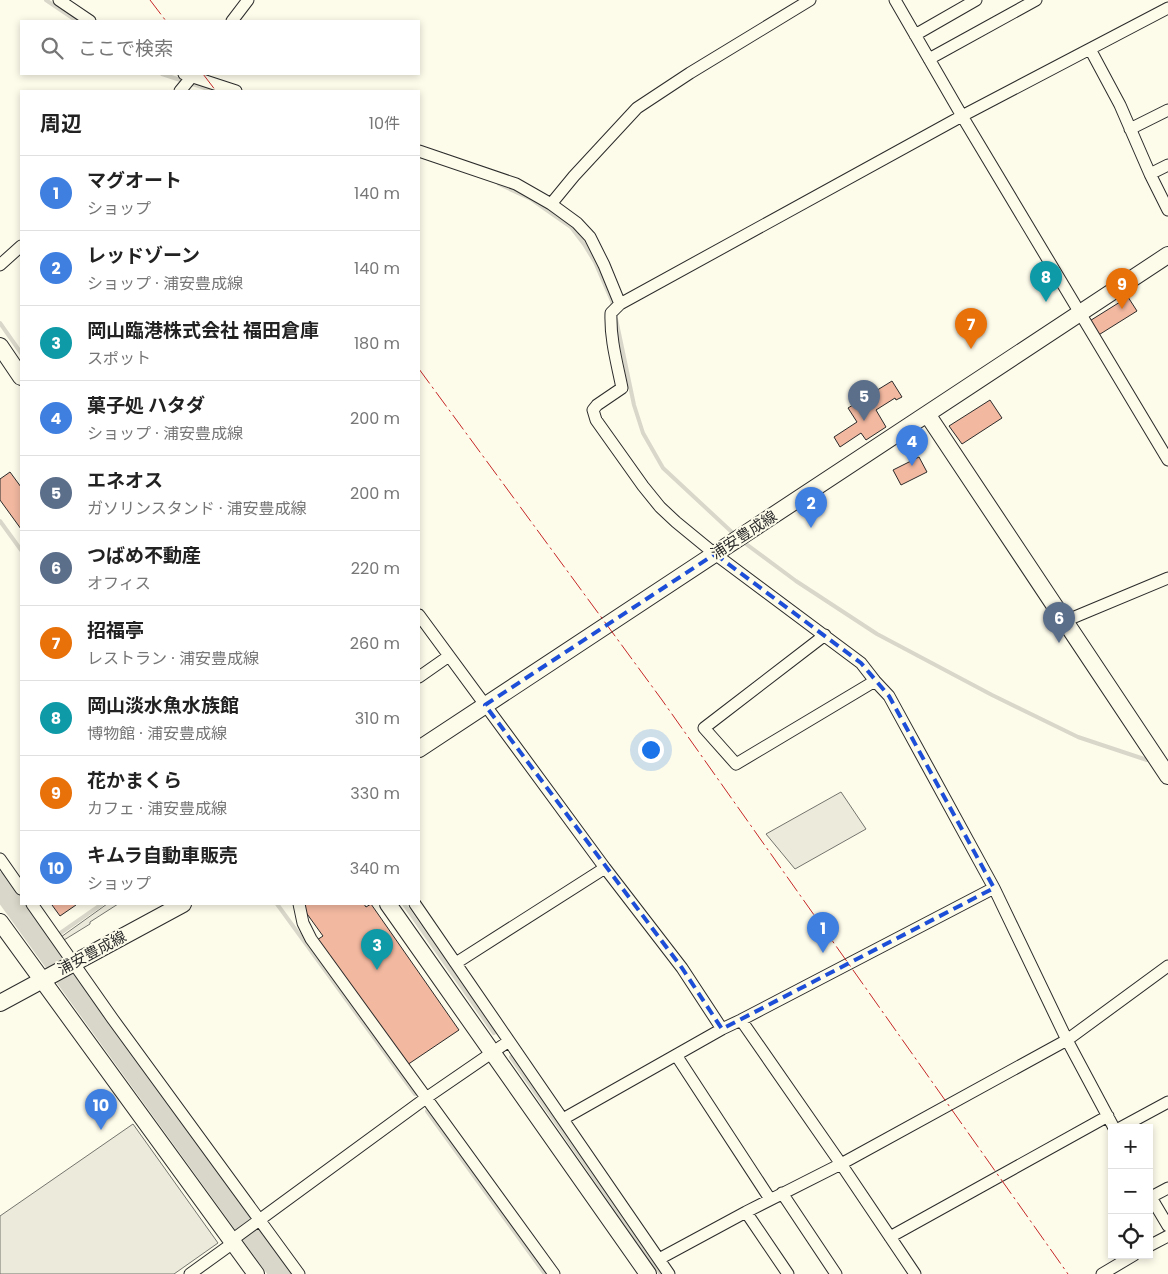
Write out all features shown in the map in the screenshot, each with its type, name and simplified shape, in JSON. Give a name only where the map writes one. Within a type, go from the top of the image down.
[{"type":"street","points":[[59,0],[89,20]]},
{"type":"street","points":[[233,20],[248,0]]},
{"type":"street","points":[[551,204],[636,108],[810,0]]},
{"type":"street","points":[[895,0],[962,116],[1168,460]]},
{"type":"street","points":[[915,35],[976,0]]},
{"type":"street","points":[[929,59],[1036,0]]},
{"type":"street","points":[[617,307],[962,116],[1168,8]]},
{"type":"street","points":[[1090,49],[1120,106],[1168,210]]},
{"type":"street","points":[[187,80],[232,90]]},
{"type":"street","points":[[1130,129],[1168,110]]},
{"type":"street","points":[[420,151],[516,184],[551,204],[577,224],[590,237],[604,265],[617,307],[610,326],[622,388],[593,410],[596,420],[660,507],[715,554],[861,663],[874,681],[889,696],[994,888],[1067,1040],[1112,1124]]},
{"type":"street","points":[[1150,174],[1168,165]]},
{"type":"street","points":[[0,265],[20,247]]},
{"type":"street","name":"浦安豊成線","points":[[420,748],[1168,254]]},
{"type":"street","points":[[0,346],[20,376]]},
{"type":"street","points":[[927,414],[1168,776]]},
{"type":"street","points":[[1065,621],[1168,578]]},
{"type":"street","points":[[420,616],[605,868],[682,968],[722,1029]]},
{"type":"street","points":[[825,635],[704,728],[736,764],[874,681]]},
{"type":"street","points":[[420,676],[450,656]]},
{"type":"street","points":[[0,859],[20,887]]},
{"type":"street","points":[[456,963],[605,868]]},
{"type":"street","points":[[563,1119],[722,1029],[994,888]]},
{"type":"street","points":[[33,905],[257,1222],[300,1274]]},
{"type":"street","name":"浦安豊成線","points":[[0,1003],[181,905]]},
{"type":"street","points":[[299,905],[303,923],[311,939],[554,1274]]},
{"type":"street","points":[[389,905],[648,1274]]},
{"type":"street","points":[[417,905],[670,1274]]},
{"type":"street","points":[[0,922],[49,977],[235,1239],[256,1274]]},
{"type":"street","points":[[659,1259],[770,1199],[841,1164],[1067,1040],[1168,966]]},
{"type":"street","points":[[741,1020],[915,1274]]},
{"type":"street","points":[[190,1274],[257,1222],[426,1098],[509,1041]]},
{"type":"street","points":[[676,1055],[770,1199]]},
{"type":"street","points":[[1127,1124],[1168,1102]]},
{"type":"street","points":[[890,1237],[1108,1116]]},
{"type":"street","points":[[1153,1195],[1168,1188]]},
{"type":"street","points":[[782,1193],[836,1274]]},
{"type":"street","points":[[1153,1201],[1168,1226]]},
{"type":"street","points":[[746,1212],[788,1274]]},
{"type":"street","points":[[1153,1244],[1168,1236]]},
{"type":"street","points":[[1102,1274],[1127,1259]]},
{"type":"highlighted area","points":[[715,554],[861,663],[889,696],[994,888],[722,1029],[682,968],[485,705]]},
{"type":"shaded area","points":[[841,792],[866,829],[795,869],[766,834]]},
{"type":"shaded area","points":[[106,905],[116,905],[64,940],[61,937]]},
{"type":"shaded area","points":[[133,1124],[218,1243],[174,1274],[0,1274],[0,1216]]},
{"type":"building","points":[[1128,297],[1137,311],[1097,336],[1088,322]]},
{"type":"building","points":[[892,381],[902,397],[896,400],[895,398],[876,410],[886,427],[866,440],[861,433],[840,447],[834,437],[857,422],[848,408]]},
{"type":"building","points":[[990,400],[1002,418],[962,444],[949,426]]},
{"type":"building","points":[[919,457],[927,472],[901,485],[893,470]]},
{"type":"building","points":[[10,472],[20,486],[20,528],[0,500],[0,479]]},
{"type":"building","points":[[52,905],[76,905],[60,916]]},
{"type":"building","points":[[305,905],[365,905],[366,907],[372,905],[459,1030],[407,1065],[361,999],[359,1001],[317,940],[323,936],[302,907]]},
{"type":"waterway","points":[[46,0],[76,20]]},
{"type":"waterway","points":[[165,75],[211,90]]},
{"type":"waterway","points":[[499,184],[531,199],[571,227],[595,262],[613,307]]},
{"type":"waterway","points":[[616,319],[634,405],[643,433],[663,468],[735,535]]},
{"type":"waterway","points":[[0,323],[20,352]]},
{"type":"waterway","points":[[0,521],[20,549]]},
{"type":"waterway","points":[[742,541],[796,581],[877,634],[992,695],[1078,737],[1147,760]]},
{"type":"waterway","points":[[0,884],[282,1274]]},
{"type":"waterway","points":[[59,934],[101,905]]},
{"type":"waterway","points":[[278,905],[415,1094]]},
{"type":"waterway","points":[[405,905],[494,1033]]},
{"type":"waterway","points":[[44,944],[51,939]]},
{"type":"waterway","points":[[511,1057],[661,1274]]},
{"type":"waterway","points":[[427,1111],[545,1274]]},
{"type":"power","points":[[150,0],[165,20]]},
{"type":"power","points":[[204,75],[215,90]]},
{"type":"power","points":[[420,370],[662,700],[1068,1274]]},
{"type":"place","name":"岡山淡水魚水族館","points":[[1046,302]]},
{"type":"place","name":"花かまくら","points":[[1122,309]]},
{"type":"place","name":"招福亭","points":[[971,349]]},
{"type":"place","name":"エネオス","points":[[864,421]]},
{"type":"place","name":"菓子処 ハタダ","points":[[912,466]]},
{"type":"place","name":"レッドゾーン","points":[[811,528]]},
{"type":"place","name":"つばめ不動産","points":[[1059,643]]},
{"type":"place","name":"マグオート","points":[[823,953]]},
{"type":"place","name":"岡山臨港株式会社 福田倉庫","points":[[377,970]]},
{"type":"place","name":"キムラ自動車販売","points":[[101,1130]]}]
